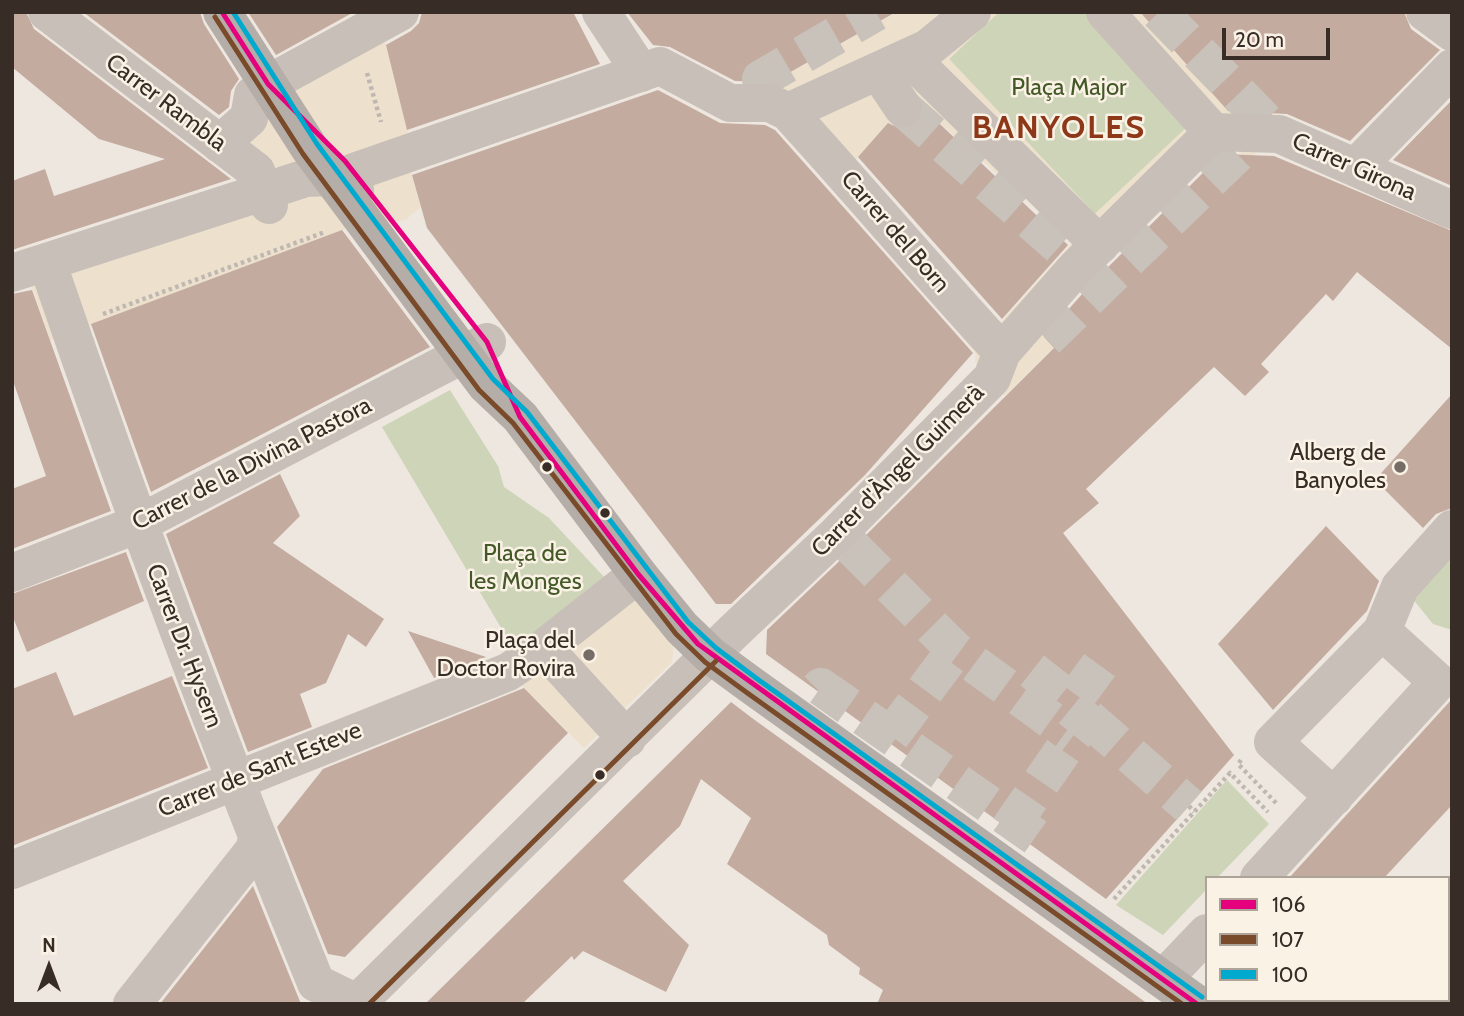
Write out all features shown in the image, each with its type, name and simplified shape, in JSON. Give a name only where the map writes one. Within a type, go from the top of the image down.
[{"type":"main road","points":[[222,12],[261,90],[342,175]]},
{"type":"main road","points":[[261,90],[342,175],[475,348],[503,377],[520,417]]},
{"type":"main road","points":[[475,348],[486,385],[520,417],[638,574],[682,628],[710,655],[989,858],[1197,1004]]},
{"type":"street","name":"Carrer Rambla","points":[[47,12],[256,171],[269,196]]},
{"type":"street","points":[[220,144],[249,118],[261,90],[400,12]]},
{"type":"street","points":[[601,12],[642,73]]},
{"type":"street","points":[[30,267],[269,196],[306,178],[342,175],[660,66],[730,103],[774,101],[893,64],[928,48],[972,12]]},
{"type":"street","points":[[893,64],[1084,260],[1250,133],[1105,12]]},
{"type":"street","points":[[1425,12],[1452,32]]},
{"type":"street","points":[[893,64],[903,108]]},
{"type":"street","points":[[1356,167],[1452,68]]},
{"type":"street","name":"Carrer del Born","points":[[774,101],[883,217],[917,260],[1002,352]]},
{"type":"street","points":[[269,196],[290,152],[291,120]]},
{"type":"street","name":"Carrer Girona","points":[[1250,133],[1356,167],[1452,210]]},
{"type":"street","name":"Carrer d'Àngel Guimerà","points":[[357,1003],[710,655],[844,540],[895,476],[992,378],[1002,352],[1084,260]]},
{"type":"street","name":"Carrer Dr. Hysern","points":[[30,267],[69,326],[138,524],[234,780],[316,983],[357,1003]]},
{"type":"street","points":[[1002,352],[1046,340]]},
{"type":"street","name":"Carrer de la Divina Pastora","points":[[12,573],[138,524],[475,348]]},
{"type":"street","points":[[1334,797],[1273,742],[1382,631],[1400,587],[1452,528]]},
{"type":"street","name":"Carrer de Sant Esteve","points":[[12,870],[508,672],[544,648],[638,574]]},
{"type":"street","points":[[1261,876],[1438,682],[1382,631]]},
{"type":"street","points":[[544,648],[627,739]]},
{"type":"street","points":[[132,1004],[254,850],[257,839]]},
{"type":"street","points":[[1163,979],[1205,935]]},
{"type":"path","points":[[356,36],[392,159]]},
{"type":"path","points":[[69,326],[331,230]]},
{"type":"path","points":[[1238,764],[1282,809]]},
{"type":"path","points":[[1105,908],[1230,773],[1274,818]]},
{"type":"path","points":[[1189,806],[1194,812]]},
{"type":"green space","name":"Plaça Major","points":[[999,12],[1091,12],[1194,121],[1095,214],[949,59]]},
{"type":"green space","name":"Plaça de les Monges","points":[[450,390],[498,466],[504,487],[549,518],[605,578],[513,648],[382,427]]},
{"type":"green space","points":[[1452,543],[1452,630],[1433,624],[1408,593]]},
{"type":"green space","points":[[1227,780],[1269,824],[1219,876],[1205,876],[1205,891],[1163,935],[1116,905]]},
{"type":"shaded area","points":[[897,12],[999,12],[949,59],[1095,214],[1193,121],[1091,12],[1140,12],[1249,123],[1266,146],[1247,159],[1228,142],[1038,331],[1054,347],[1004,396],[992,378],[975,362],[976,354],[758,91]],"holes":[[[912,98],[1073,242],[1000,323],[849,167]]]},
{"type":"shaded area","points":[[381,23],[411,146],[409,167],[421,207],[405,220],[342,230],[51,341],[19,250],[244,186],[218,151]]},
{"type":"shaded area","name":"Plaça del Doctor Rovira","points":[[615,569],[674,644],[672,662],[584,748],[508,672]]},
{"type":"building","points":[[12,12],[26,12],[34,29],[231,179],[12,250],[12,181],[45,169],[54,196],[165,159],[99,139],[12,67]]},
{"type":"building","points":[[83,12],[200,12],[204,24],[239,79],[231,91],[229,107],[219,115]]},
{"type":"building","points":[[248,12],[354,12],[276,55]]},
{"type":"building","points":[[422,12],[573,12],[600,64],[407,130],[386,45],[411,31],[419,23]]},
{"type":"building","points":[[627,12],[896,12],[773,82],[735,81],[670,47],[653,45]]},
{"type":"building","points":[[1140,12],[1404,12],[1411,29],[1440,50],[1350,141],[1287,114],[1228,111]]},
{"type":"building","points":[[658,90],[720,123],[765,125],[775,130],[973,353],[865,475],[731,604],[716,604],[427,228],[412,175]]},
{"type":"building","points":[[1452,100],[1452,186],[1393,160]]},
{"type":"building","points":[[924,109],[1068,245],[1002,319],[858,157],[888,123],[904,130],[915,126],[922,118]]},
{"type":"building","points":[[1222,154],[1274,156],[1452,231],[1452,349],[1357,272],[1333,301],[1326,294],[1261,364],[1269,372],[1245,396],[1214,367],[1086,489],[1099,503],[1063,533],[1234,755],[1106,899],[766,654],[767,630],[1054,348],[1044,337],[1091,284]]},
{"type":"building","points":[[342,230],[430,347],[151,492],[91,324]]},
{"type":"building","points":[[32,290],[111,511],[12,549],[12,489],[46,476],[12,378],[12,294]]},
{"type":"building","points":[[1452,394],[1452,508],[1436,514],[1423,528],[1375,480]]},
{"type":"building","points":[[280,474],[300,516],[273,543],[384,619],[366,647],[348,634],[326,683],[300,694],[312,727],[248,752],[166,534]]},
{"type":"building","points":[[1326,526],[1379,581],[1367,611],[1273,710],[1218,644]]},
{"type":"building","points":[[126,552],[144,601],[27,652],[12,615],[12,594]]},
{"type":"building","points":[[408,631],[486,657],[434,678]]},
{"type":"building","points":[[56,672],[74,716],[172,676],[208,768],[12,846],[12,689]]},
{"type":"building","points":[[524,688],[568,733],[345,957],[328,954],[277,827],[323,769]]},
{"type":"building","points":[[1452,699],[1452,805],[1386,876],[1291,876]]},
{"type":"building","points":[[731,702],[1148,1004],[877,1004],[883,990],[859,974],[860,968],[829,945],[827,935],[727,864],[751,818],[701,779],[680,826],[623,881],[689,945],[666,992],[583,951],[574,960],[572,956],[522,1004],[425,1004]]},
{"type":"building","points":[[253,886],[301,1004],[160,1004]]},
{"type":"tunnel","points":[[764,87],[761,79],[876,12]]},
{"type":"tunnel","points":[[1159,12],[1270,126]]},
{"type":"tunnel","points":[[903,108],[1065,251]]},
{"type":"tunnel","points":[[1046,339],[1239,152]]},
{"type":"tunnel","points":[[851,546],[955,650],[1073,736]]},
{"type":"tunnel","points":[[891,736],[955,650]]},
{"type":"tunnel","points":[[1009,829],[1073,736],[1107,694],[1063,662],[1030,704]]},
{"type":"tunnel","points":[[818,690],[821,687],[1037,838]]},
{"type":"tunnel","points":[[1088,718],[1189,806]]},
{"type":"transit line","name":"106","points":[[222,12],[268,84],[345,161],[487,342],[520,417],[638,574],[698,644],[1197,1004]]},
{"type":"transit line","name":"100","points":[[233,12],[317,144],[493,379],[527,412],[688,622],[716,648],[756,678],[1202,997]]},
{"type":"transit line","name":"107","points":[[215,17],[303,154],[479,390],[513,423],[676,634],[705,662],[746,692],[1182,1004]]},
{"type":"transit line","name":"107","points":[[369,1004],[716,661]]},
{"type":"place","name":"Alberg de Banyoles","points":[[1400,467]]},
{"type":"place","name":"Plaça del Doctor Rovira","points":[[589,655]]},
{"type":"district","name":"BANYOLES","points":[[1059,129]]}]
